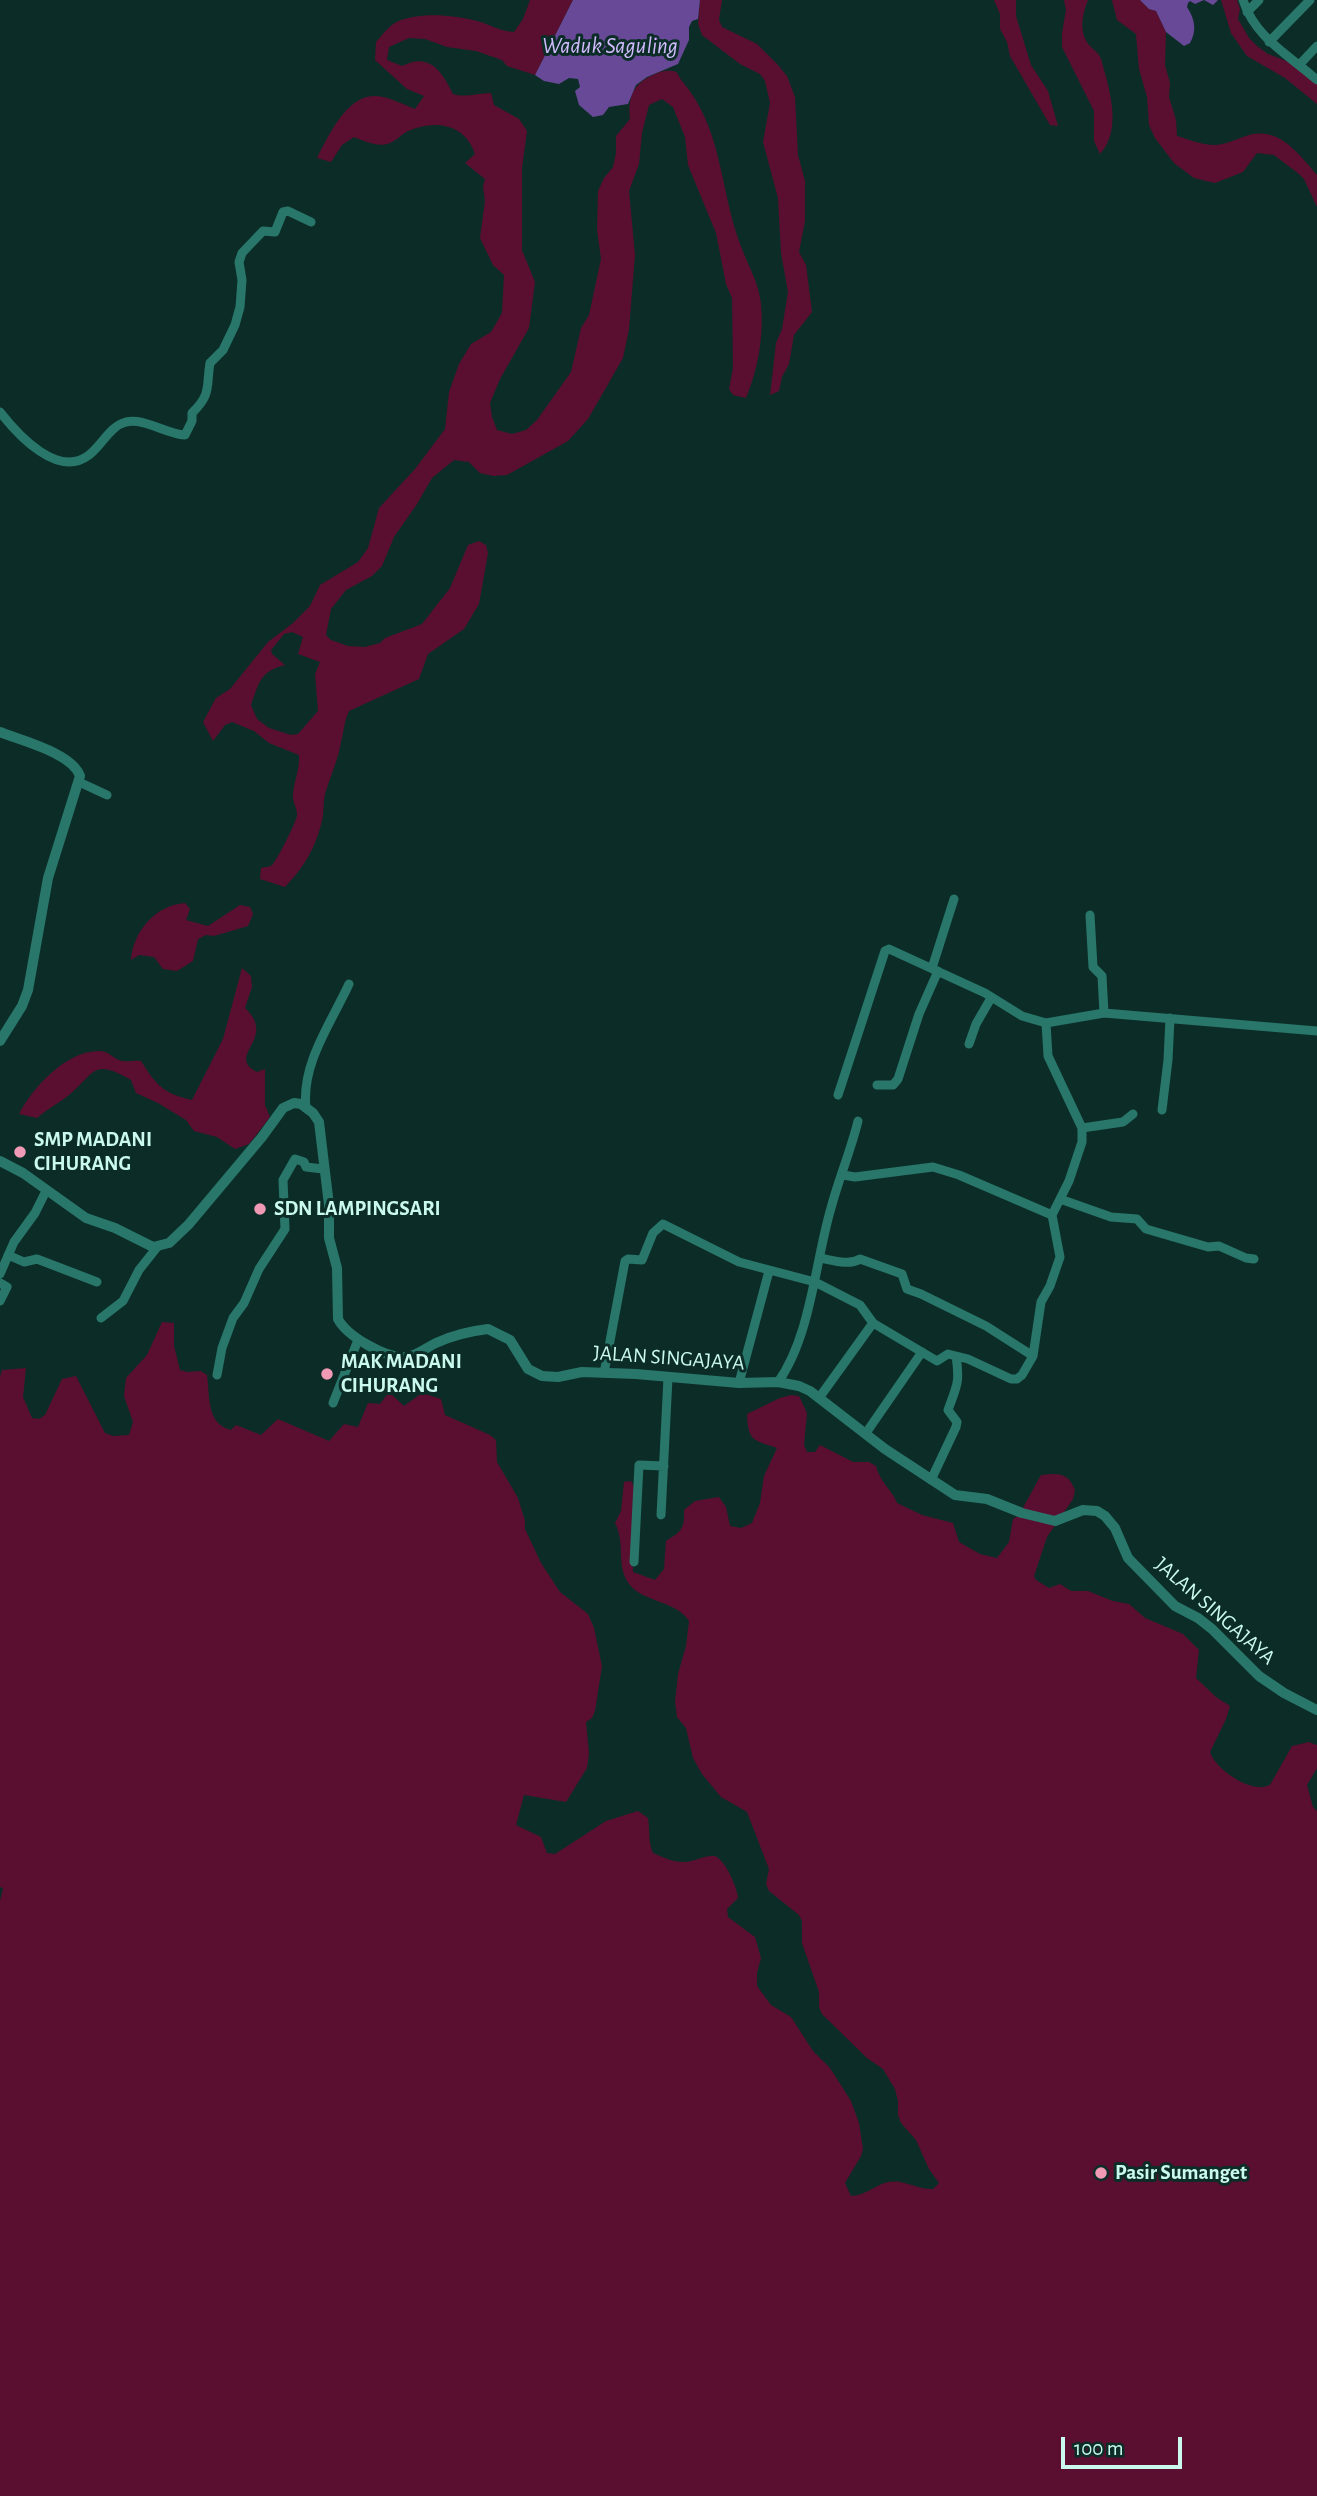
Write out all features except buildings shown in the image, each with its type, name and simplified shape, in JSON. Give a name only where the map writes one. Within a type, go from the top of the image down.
[{"type":"street","points":[[1243,0],[1247,12],[1269,42],[1317,80]]},
{"type":"street","points":[[1247,12],[1259,0]]},
{"type":"street","points":[[1269,42],[1310,0]]},
{"type":"street","points":[[1300,64],[1317,46]]},
{"type":"street","points":[[0,412],[16,433],[39,452],[65,462],[83,459],[113,430],[127,422],[185,435],[192,421],[192,413],[209,389],[210,363],[223,350],[235,325],[240,307],[242,280],[239,262],[242,253],[262,231],[275,232],[283,212],[288,211],[311,222]]},
{"type":"street","points":[[0,732],[50,751],[74,764],[80,776],[48,878],[28,990],[22,1006],[0,1041]]},
{"type":"street","points":[[79,782],[107,795]]},
{"type":"street","points":[[877,1085],[894,1085],[898,1079],[935,969],[954,899]]},
{"type":"street","points":[[1090,915],[1093,967],[1102,975],[1104,1013]]},
{"type":"street","points":[[838,1095],[886,949],[935,969],[1022,1016],[1046,1023],[1104,1013],[1317,1031]]},
{"type":"street","points":[[306,1108],[305,1084],[311,1064],[349,984]]},
{"type":"street","points":[[969,1044],[976,1024],[991,998]]},
{"type":"street","points":[[1162,1110],[1170,1018]]},
{"type":"street","points":[[604,1373],[625,1261],[642,1260],[648,1242],[658,1226],[663,1224],[739,1262],[815,1282],[860,1305],[873,1323],[937,1361],[946,1354],[956,1356],[1011,1379],[1017,1379],[1033,1356],[1041,1302],[1060,1257],[1052,1215],[1080,1152],[1082,1128],[1048,1056],[1046,1023]]},
{"type":"street","points":[[102,1318],[122,1301],[139,1270],[158,1247],[169,1242],[189,1224],[283,1108],[294,1103],[306,1108],[319,1122],[330,1238],[337,1268],[338,1319],[358,1340],[333,1403]]},
{"type":"street","points":[[1082,1128],[1123,1122],[1133,1114]]},
{"type":"street","points":[[778,1382],[795,1351],[815,1282],[831,1206],[858,1121]]},
{"type":"street","points":[[217,1375],[222,1348],[233,1318],[248,1296],[259,1269],[285,1229],[283,1180],[287,1172],[295,1159],[304,1162],[306,1167],[323,1169]]},
{"type":"street","points":[[0,1161],[23,1173],[86,1219],[115,1228],[158,1247]]},
{"type":"street","points":[[843,1175],[855,1177],[933,1167],[959,1175],[1052,1215]]},
{"type":"street","points":[[0,1274],[15,1242],[46,1191]]},
{"type":"street","points":[[1060,1199],[1111,1217],[1138,1219],[1146,1229],[1208,1247],[1219,1246],[1254,1259]]},
{"type":"street","points":[[8,1255],[23,1262],[33,1258],[41,1260],[97,1282]]},
{"type":"street","points":[[820,1258],[847,1262],[860,1259],[900,1273],[904,1276],[907,1289],[932,1298],[986,1326],[1033,1356]]},
{"type":"street","points":[[739,1383],[769,1270]]},
{"type":"street","points":[[0,1283],[7,1287],[0,1301]]},
{"type":"street","points":[[819,1398],[873,1323]]},
{"type":"street","name":"JALAN SINGAJAYA","points":[[358,1340],[379,1350],[407,1357],[438,1342],[488,1329],[510,1340],[528,1369],[549,1377],[582,1372],[739,1383],[778,1382],[803,1387],[931,1480],[955,1494],[987,1499],[1022,1513],[1055,1521],[1083,1510],[1097,1511],[1105,1516],[1115,1528],[1128,1558],[1175,1606],[1212,1629],[1259,1676],[1283,1693],[1317,1710]]},
{"type":"street","points":[[866,1433],[922,1352]]},
{"type":"street","points":[[931,1480],[956,1427],[957,1422],[947,1410],[960,1377],[956,1356]]},
{"type":"street","points":[[661,1515],[668,1378]]},
{"type":"street","points":[[634,1562],[639,1465],[664,1466]]},
{"type":"shaded area","points":[[530,0],[573,0],[535,75],[507,66],[502,60],[476,51],[447,47],[425,39],[409,38],[389,47],[387,60],[402,66],[420,61],[434,66],[453,94],[491,93],[494,105],[519,119],[527,131],[522,168],[522,250],[535,282],[529,328],[500,379],[490,403],[497,430],[512,434],[526,430],[537,420],[571,372],[581,328],[589,315],[601,259],[597,230],[598,191],[613,167],[616,136],[630,119],[630,102],[635,89],[645,79],[660,72],[672,71],[678,74],[696,100],[713,140],[735,227],[760,297],[761,340],[754,376],[746,398],[733,395],[729,389],[733,368],[732,298],[726,284],[716,233],[688,165],[685,137],[673,107],[662,99],[649,105],[642,133],[639,164],[629,191],[635,255],[629,329],[623,358],[588,419],[568,441],[507,475],[480,473],[469,462],[454,460],[432,478],[394,537],[382,566],[372,576],[346,590],[331,609],[326,635],[331,640],[348,646],[365,647],[380,643],[385,638],[422,624],[450,588],[468,545],[479,541],[486,545],[488,553],[479,604],[464,629],[428,654],[419,679],[349,711],[325,794],[322,821],[316,840],[303,865],[285,887],[260,879],[261,868],[274,863],[296,820],[293,794],[299,755],[269,743],[254,731],[232,722],[225,725],[213,741],[203,722],[216,698],[230,689],[268,642],[310,606],[320,585],[358,562],[368,548],[379,508],[415,469],[445,429],[449,392],[459,364],[471,344],[491,332],[502,313],[504,275],[493,265],[480,238],[485,179],[465,163],[475,154],[457,130],[429,125],[408,131],[393,142],[381,145],[354,137],[342,145],[331,162],[317,158],[339,119],[355,103],[364,98],[379,96],[415,109],[424,96],[407,89],[375,60],[376,42],[393,24],[419,16],[439,15],[468,19],[514,32],[523,19]],"holes":[[[292,632],[303,637],[298,654],[320,662],[315,674],[318,711],[298,734],[291,735],[269,728],[257,719],[251,705],[265,674],[285,665],[271,650],[284,634]]]},
{"type":"shaded area","points":[[700,0],[722,0],[719,20],[722,27],[757,44],[787,76],[795,97],[798,155],[805,181],[805,221],[799,252],[806,265],[812,312],[794,335],[789,364],[779,391],[770,395],[776,343],[782,329],[788,292],[781,253],[778,198],[763,142],[770,103],[765,81],[760,74],[740,64],[702,35],[698,24]]},
{"type":"shaded area","points":[[994,0],[1016,0],[1016,16],[1031,65],[1048,91],[1058,126],[1050,125],[1010,56],[1000,29],[1000,14]]},
{"type":"shaded area","points":[[1064,0],[1088,0],[1083,18],[1084,36],[1100,57],[1112,108],[1111,133],[1100,154],[1094,141],[1094,111],[1062,47],[1066,10]]},
{"type":"shaded area","points":[[1112,0],[1140,0],[1149,9],[1156,11],[1166,32],[1165,65],[1177,136],[1214,145],[1257,134],[1278,138],[1295,150],[1317,175],[1317,207],[1304,179],[1274,155],[1257,153],[1243,172],[1215,183],[1194,178],[1174,163],[1155,138],[1149,125],[1136,34],[1117,20]]},
{"type":"shaded area","points":[[1221,0],[1237,0],[1240,9],[1238,19],[1257,46],[1317,79],[1317,104],[1285,78],[1247,56],[1231,33]]},
{"type":"shaded area","points":[[185,903],[190,909],[186,920],[208,926],[240,905],[250,907],[253,914],[248,926],[198,939],[193,961],[177,971],[163,969],[154,957],[139,955],[131,960],[136,939],[148,921],[165,909]]},
{"type":"shaded area","points":[[242,968],[251,976],[252,987],[245,1008],[254,1019],[256,1029],[246,1059],[249,1066],[257,1072],[265,1069],[265,1105],[270,1117],[249,1144],[235,1149],[217,1137],[194,1131],[186,1120],[136,1093],[131,1080],[119,1073],[102,1069],[90,1074],[69,1095],[37,1118],[19,1114],[52,1072],[75,1057],[99,1051],[121,1061],[141,1061],[162,1087],[174,1095],[192,1100],[223,1039]]},
{"type":"shaded area","points":[[162,1322],[174,1323],[174,1346],[180,1370],[201,1371],[207,1375],[213,1415],[223,1427],[231,1430],[236,1425],[261,1435],[278,1419],[329,1441],[344,1424],[358,1427],[368,1403],[380,1404],[389,1392],[404,1406],[422,1393],[441,1399],[445,1415],[496,1440],[497,1462],[518,1498],[525,1529],[541,1563],[560,1592],[588,1614],[594,1628],[602,1666],[595,1711],[592,1718],[586,1722],[589,1753],[587,1768],[566,1802],[524,1795],[516,1825],[541,1837],[547,1853],[555,1854],[606,1821],[638,1811],[648,1818],[653,1853],[677,1862],[714,1856],[722,1862],[733,1881],[738,1898],[727,1909],[728,1917],[755,1937],[761,1958],[757,1986],[771,2005],[791,2017],[851,2101],[859,2123],[863,2149],[845,2183],[851,2196],[888,2182],[933,2189],[939,2183],[929,2169],[916,2140],[901,2123],[895,2089],[883,2069],[867,2058],[822,2014],[819,1992],[802,1943],[802,1921],[799,1915],[769,1891],[766,1884],[769,1869],[747,1812],[721,1797],[693,1758],[686,1728],[677,1717],[675,1702],[689,1621],[677,1609],[636,1591],[626,1578],[615,1523],[621,1511],[624,1482],[631,1481],[635,1488],[633,1572],[655,1580],[664,1569],[666,1541],[681,1529],[684,1510],[695,1501],[719,1497],[726,1507],[730,1526],[741,1528],[752,1523],[760,1503],[764,1476],[777,1448],[753,1438],[747,1414],[791,1395],[799,1396],[807,1413],[804,1445],[807,1452],[815,1452],[820,1445],[853,1462],[869,1462],[876,1466],[897,1503],[922,1515],[953,1523],[959,1542],[980,1554],[997,1558],[1009,1542],[1013,1519],[1019,1515],[1041,1475],[1057,1474],[1069,1480],[1075,1490],[1073,1499],[1047,1537],[1034,1576],[1036,1580],[1049,1588],[1060,1584],[1071,1591],[1088,1591],[1129,1604],[1145,1618],[1183,1634],[1199,1650],[1196,1678],[1230,1706],[1210,1752],[1223,1770],[1238,1780],[1252,1786],[1270,1785],[1292,1746],[1309,1742],[1317,1745],[1317,1768],[1307,1785],[1313,1807],[1317,1811],[1317,2496],[0,2496],[0,1901],[3,1888],[0,1887],[0,1377],[2,1370],[26,1368],[23,1397],[32,1418],[39,1419],[45,1415],[62,1379],[76,1376],[105,1433],[113,1436],[129,1435],[133,1422],[124,1396],[126,1378],[147,1355]]},
{"type":"water","name":"Waduk Saguling","points":[[573,0],[700,0],[698,19],[692,21],[689,27],[689,40],[678,64],[647,77],[636,85],[628,104],[609,107],[603,115],[593,117],[579,105],[575,91],[580,87],[578,79],[569,78],[559,84],[544,81],[535,75]]},
{"type":"water","points":[[1140,0],[1204,0],[1195,4],[1190,1],[1188,3],[1194,25],[1190,43],[1184,46],[1166,32],[1156,11],[1149,9]]},
{"type":"water","points":[[1204,0],[1218,0],[1213,5]]},
{"type":"place","name":"SMP MADANI CIHURANG","points":[[20,1152]]},
{"type":"place","name":"SDN LAMPINGSARI","points":[[260,1209]]},
{"type":"place","name":"MAK MADANI CIHURANG","points":[[327,1374]]},
{"type":"place","name":"Pasir Sumanget","points":[[1101,2173]]}]
